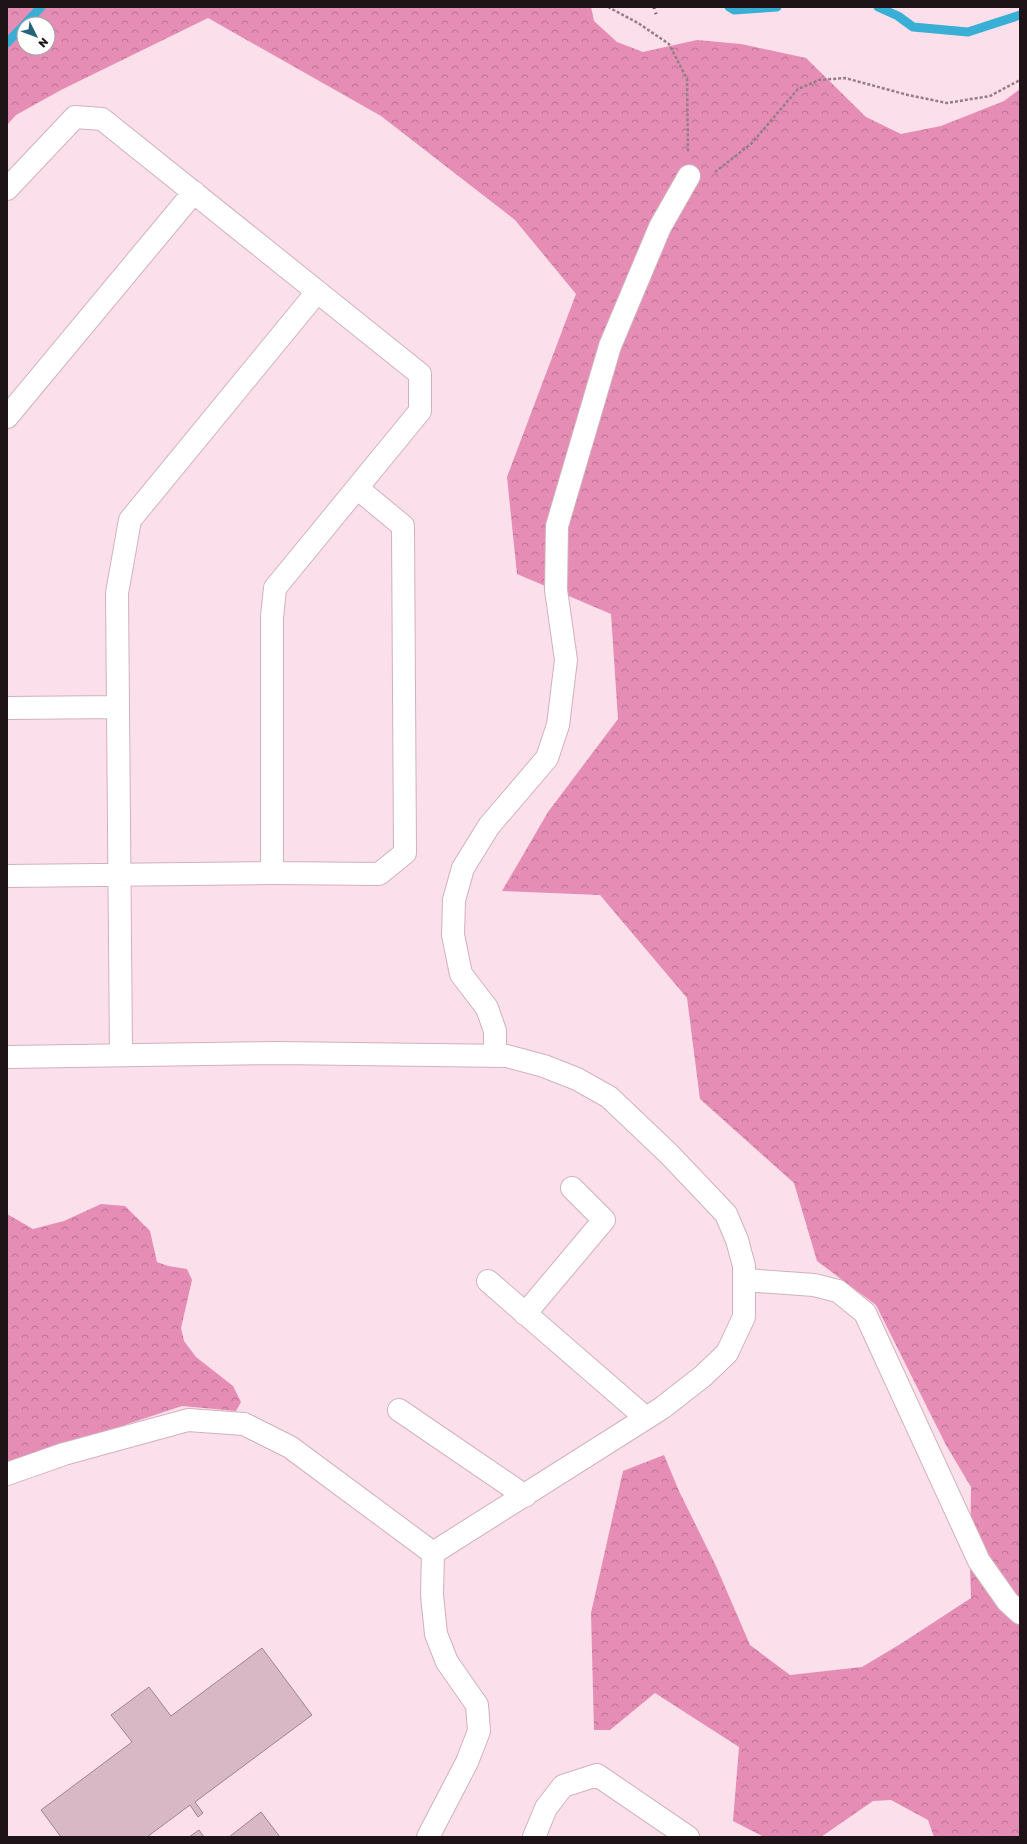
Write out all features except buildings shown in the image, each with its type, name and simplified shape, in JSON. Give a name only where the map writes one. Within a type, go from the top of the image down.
[{"type":"street","points":[[7,189],[75,117],[102,119],[420,374],[420,411],[275,588],[272,617],[272,873]]},
{"type":"street","points":[[495,1055],[495,1031],[488,1008],[461,974],[453,935],[454,900],[462,868],[489,826],[547,758],[558,725],[566,660],[556,590],[557,526],[610,346],[660,227],[689,176]]},
{"type":"street","points":[[7,417],[194,192]]},
{"type":"street","points":[[121,1055],[117,593],[130,520],[317,292]]},
{"type":"street","points":[[7,876],[272,873],[379,874],[405,852],[403,526],[357,488]]},
{"type":"street","points":[[7,708],[118,707]]},
{"type":"street","points":[[7,1057],[287,1054],[507,1056],[544,1066],[577,1079],[609,1097],[668,1154],[726,1214],[737,1240],[744,1266],[745,1280],[744,1317],[727,1353],[703,1376],[662,1408],[434,1553]]},
{"type":"street","points":[[525,1314],[604,1220],[572,1188]]},
{"type":"street","points":[[745,1280],[814,1285],[838,1291],[865,1313],[979,1561],[1008,1602],[1020,1613]]},
{"type":"street","points":[[488,1281],[646,1418]]},
{"type":"street","points":[[399,1410],[525,1496]]},
{"type":"street","points":[[7,1474],[64,1454],[188,1420],[244,1424],[290,1447],[434,1553]]},
{"type":"street","points":[[428,1837],[467,1762],[479,1731],[476,1705],[447,1662],[436,1634],[432,1595],[434,1553]]},
{"type":"street","points":[[534,1837],[546,1808],[563,1786],[597,1774],[688,1837]]},
{"type":"path","points":[[608,7],[638,23],[669,44],[687,79],[689,115],[687,138],[689,176],[712,175],[751,144],[798,89],[819,80],[845,78],[908,96],[947,103],[990,96],[1020,80]]},
{"type":"green space","points":[[7,7],[591,7],[594,21],[617,42],[643,52],[697,40],[741,44],[806,58],[866,117],[901,134],[941,126],[1004,101],[1020,89],[1020,1837],[934,1837],[928,1820],[891,1800],[873,1801],[821,1837],[764,1837],[733,1821],[739,1747],[655,1693],[610,1730],[594,1730],[591,1613],[623,1471],[664,1455],[679,1491],[716,1566],[750,1645],[790,1675],[862,1667],[971,1598],[971,1487],[946,1445],[876,1305],[817,1261],[794,1183],[700,1099],[687,998],[600,895],[502,891],[548,812],[618,719],[611,614],[517,574],[507,477],[576,294],[515,220],[381,116],[208,18],[61,90],[16,115],[7,125]]},
{"type":"green space","points":[[101,1204],[125,1206],[150,1231],[157,1262],[168,1266],[187,1269],[192,1280],[181,1328],[184,1341],[196,1357],[233,1386],[241,1402],[236,1411],[182,1406],[7,1464],[7,1214],[33,1229],[64,1221]]},
{"type":"waterway","points":[[33,16],[41,7]]},
{"type":"waterway","points":[[729,7],[734,10],[777,7]]},
{"type":"waterway","points":[[878,7],[898,16],[913,27],[968,32],[1020,15]]},
{"type":"waterway","points":[[7,43],[16,33]]},
{"type":"railway","points":[[654,7],[656,14]]}]
